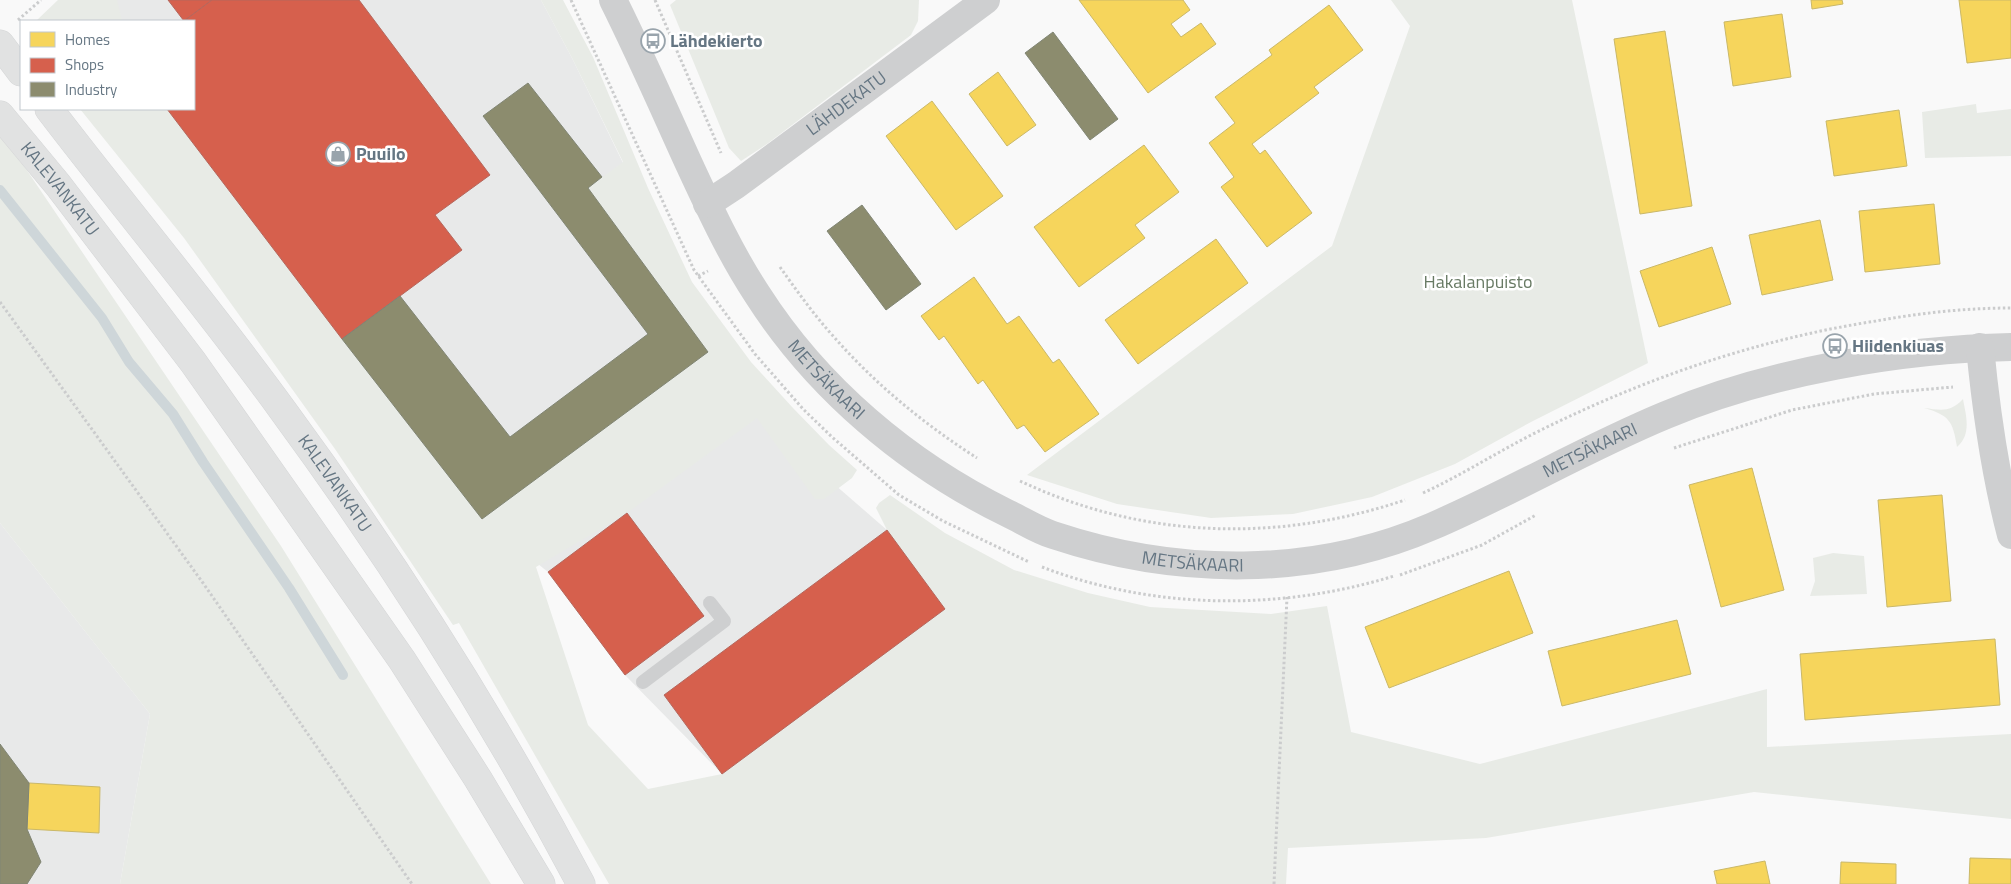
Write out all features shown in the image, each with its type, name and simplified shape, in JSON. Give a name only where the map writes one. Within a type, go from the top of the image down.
[{"type":"main road","points":[[0,44],[20,71]]},
{"type":"main road","name":"KALEVANKATU","points":[[50,110],[284,411],[367,530],[493,726],[581,884]]},
{"type":"main road","name":"KALEVANKATU","points":[[0,115],[58,185],[193,362],[294,505],[402,660],[478,779],[541,884]]},
{"type":"street","name":"METSÄKAARI","points":[[613,0],[707,204],[734,258],[760,299],[806,358],[844,400],[886,437],[932,471],[980,500],[1049,534],[1121,554],[1172,562],[1221,566],[1285,563],[1329,557],[1371,548],[1410,535],[1492,499],[1581,453],[1666,414],[1719,394],[1833,367],[1919,353],[1980,347],[2011,347]]},
{"type":"street","name":"LÄHDEKATU","points":[[707,204],[736,185],[953,9],[986,0]]},
{"type":"street","points":[[1980,347],[2003,504],[2011,535]]},
{"type":"lane","points":[[644,682],[724,621],[710,603]]},
{"type":"path","points":[[571,0],[650,176],[698,276],[755,354],[804,409],[857,460],[899,494],[923,510],[1016,557],[1071,578],[1110,588],[1197,600],[1243,602],[1287,599],[1359,587],[1420,568],[1482,544],[1537,514]]},
{"type":"path","points":[[655,0],[736,185]]},
{"type":"path","points":[[778,264],[809,308],[860,365],[910,410],[983,462]]},
{"type":"path","points":[[0,302],[203,583],[412,884]]},
{"type":"path","points":[[1416,496],[1479,465],[1540,430],[1593,405],[1654,379],[1702,363],[1773,341],[1847,325],[1916,314],[2011,308]]},
{"type":"path","points":[[1671,450],[1792,410],[1874,394],[1984,384]]},
{"type":"path","points":[[1014,479],[1049,495],[1113,515],[1170,526],[1201,528],[1242,529],[1314,524],[1379,509],[1407,499]]},
{"type":"path","points":[[1274,884],[1287,599],[1285,563]]},
{"type":"shaded area","points":[[82,0],[541,0],[572,58],[623,163],[588,189],[758,418],[887,530],[945,609],[722,774],[625,675],[548,572],[482,519],[145,110],[195,110],[195,20],[73,20]]},
{"type":"shaded area","points":[[0,523],[150,714],[120,884],[0,884]]},
{"type":"green space","points":[[58,0],[117,0],[122,20],[37,20]]},
{"type":"green space","points":[[541,0],[563,0],[593,57],[648,188],[692,282],[751,362],[829,445],[857,470],[852,478],[824,499],[815,499],[757,418],[627,513],[536,567],[588,725],[648,789],[722,774],[945,609],[887,530],[876,508],[879,503],[890,495],[945,533],[1014,570],[1088,593],[1150,607],[1271,614],[1327,606],[1351,732],[1480,764],[1767,689],[1767,747],[2011,734],[2011,819],[1754,792],[1486,838],[1288,848],[1286,884],[609,884],[459,623],[453,625],[335,449],[184,238],[81,110],[168,110],[482,519],[708,352],[588,188],[623,162]]},
{"type":"green space","points":[[676,0],[919,0],[918,21],[911,35],[767,144],[741,161],[729,148],[670,5]]},
{"type":"green space","name":"Hakalanpuisto","points":[[1391,0],[1572,0],[1648,363],[1531,422],[1455,464],[1372,497],[1293,514],[1211,518],[1117,504],[1027,475],[1332,246],[1410,26]]},
{"type":"green space","points":[[1976,104],[1977,113],[2011,109],[2011,156],[1925,158],[1922,112]]},
{"type":"green space","points":[[0,137],[24,166],[281,546],[491,884],[120,884],[150,714],[0,523]]},
{"type":"green space","points":[[1963,399],[1967,424],[1965,436],[1957,447],[1954,431],[1948,420],[1939,413],[1924,408],[1949,409]]},
{"type":"green space","points":[[1833,553],[1864,556],[1867,594],[1810,596],[1815,581],[1813,558]]},
{"type":"building: Homes","points":[[1079,0],[1183,0],[1190,10],[1171,24],[1181,37],[1201,23],[1216,44],[1148,93]]},
{"type":"building: Homes","points":[[1811,0],[1842,0],[1843,4],[1812,9]]},
{"type":"building: Homes","points":[[1959,0],[2011,0],[2011,58],[1967,63]]},
{"type":"building: Homes","points":[[1329,5],[1363,50],[1314,87],[1319,93],[1252,144],[1260,154],[1265,150],[1312,213],[1267,247],[1221,187],[1234,177],[1209,143],[1235,123],[1215,97],[1272,55],[1269,50]]},
{"type":"building: Homes","points":[[1782,14],[1791,77],[1733,86],[1724,22]]},
{"type":"building: Homes","points":[[1665,31],[1692,206],[1640,214],[1614,39]]},
{"type":"building: Homes","points":[[998,72],[1036,125],[1007,146],[969,94]]},
{"type":"building: Homes","points":[[932,101],[1003,196],[956,230],[886,136]]},
{"type":"building: Homes","points":[[1899,110],[1907,166],[1834,176],[1826,121]]},
{"type":"building: Homes","points":[[1144,145],[1179,192],[1135,225],[1145,238],[1079,287],[1034,227]]},
{"type":"building: Homes","points":[[1934,204],[1940,264],[1865,272],[1859,211]]},
{"type":"building: Homes","points":[[1820,220],[1833,280],[1762,295],[1749,235]]},
{"type":"building: Homes","points":[[1216,239],[1248,283],[1138,364],[1105,320]]},
{"type":"building: Homes","points":[[1712,247],[1731,304],[1659,327],[1640,271]]},
{"type":"building: Homes","points":[[974,277],[1007,324],[1019,316],[1053,363],[1059,359],[1099,414],[1045,452],[1024,425],[1017,429],[983,380],[978,384],[944,336],[939,340],[921,316]]},
{"type":"building: Homes","points":[[1752,468],[1784,590],[1721,607],[1689,485]]},
{"type":"building: Homes","points":[[1942,495],[1951,601],[1887,607],[1878,500]]},
{"type":"building: Homes","points":[[1509,571],[1533,633],[1389,688],[1365,627]]},
{"type":"building: Homes","points":[[1677,620],[1691,674],[1562,706],[1548,651]]},
{"type":"building: Homes","points":[[1995,639],[2000,705],[1805,720],[1800,654]]},
{"type":"building: Homes","points":[[29,783],[100,787],[99,833],[27,829]]},
{"type":"building: Homes","points":[[1970,858],[2011,859],[2011,884],[1969,884]]},
{"type":"building: Homes","points":[[1765,861],[1770,884],[1717,884],[1714,871]]},
{"type":"building: Homes","points":[[1841,862],[1896,864],[1896,884],[1840,884]]},
{"type":"building: Shops","points":[[168,0],[212,0],[185,20],[183,20]]},
{"type":"building: Shops","name":"Puuilo","points":[[212,0],[359,0],[490,175],[435,215],[462,250],[342,339],[168,110],[195,110],[195,20],[185,20]]},
{"type":"building: Shops","points":[[627,513],[704,616],[625,675],[548,572]]},
{"type":"building: Shops","points":[[887,530],[945,609],[722,774],[664,695]]},
{"type":"building: Industry","points":[[1053,32],[1118,119],[1090,140],[1025,53]]},
{"type":"building: Industry","points":[[528,83],[602,177],[588,188],[708,352],[482,519],[342,339],[400,296],[510,437],[648,334],[483,116]]},
{"type":"building: Industry","points":[[862,205],[921,284],[886,310],[827,231]]},
{"type":"building: Industry","points":[[0,744],[29,783],[27,829],[41,862],[27,884],[0,884]]},
{"type":"waterway","points":[[0,190],[102,318],[129,362],[173,414],[203,462],[289,588],[343,675]]},
{"type":"place","name":"Lähdekierto","points":[[653,41]]},
{"type":"place","name":"Puuilo","points":[[338,154]]},
{"type":"place","name":"Hiidenkiuas","points":[[1835,346]]}]
